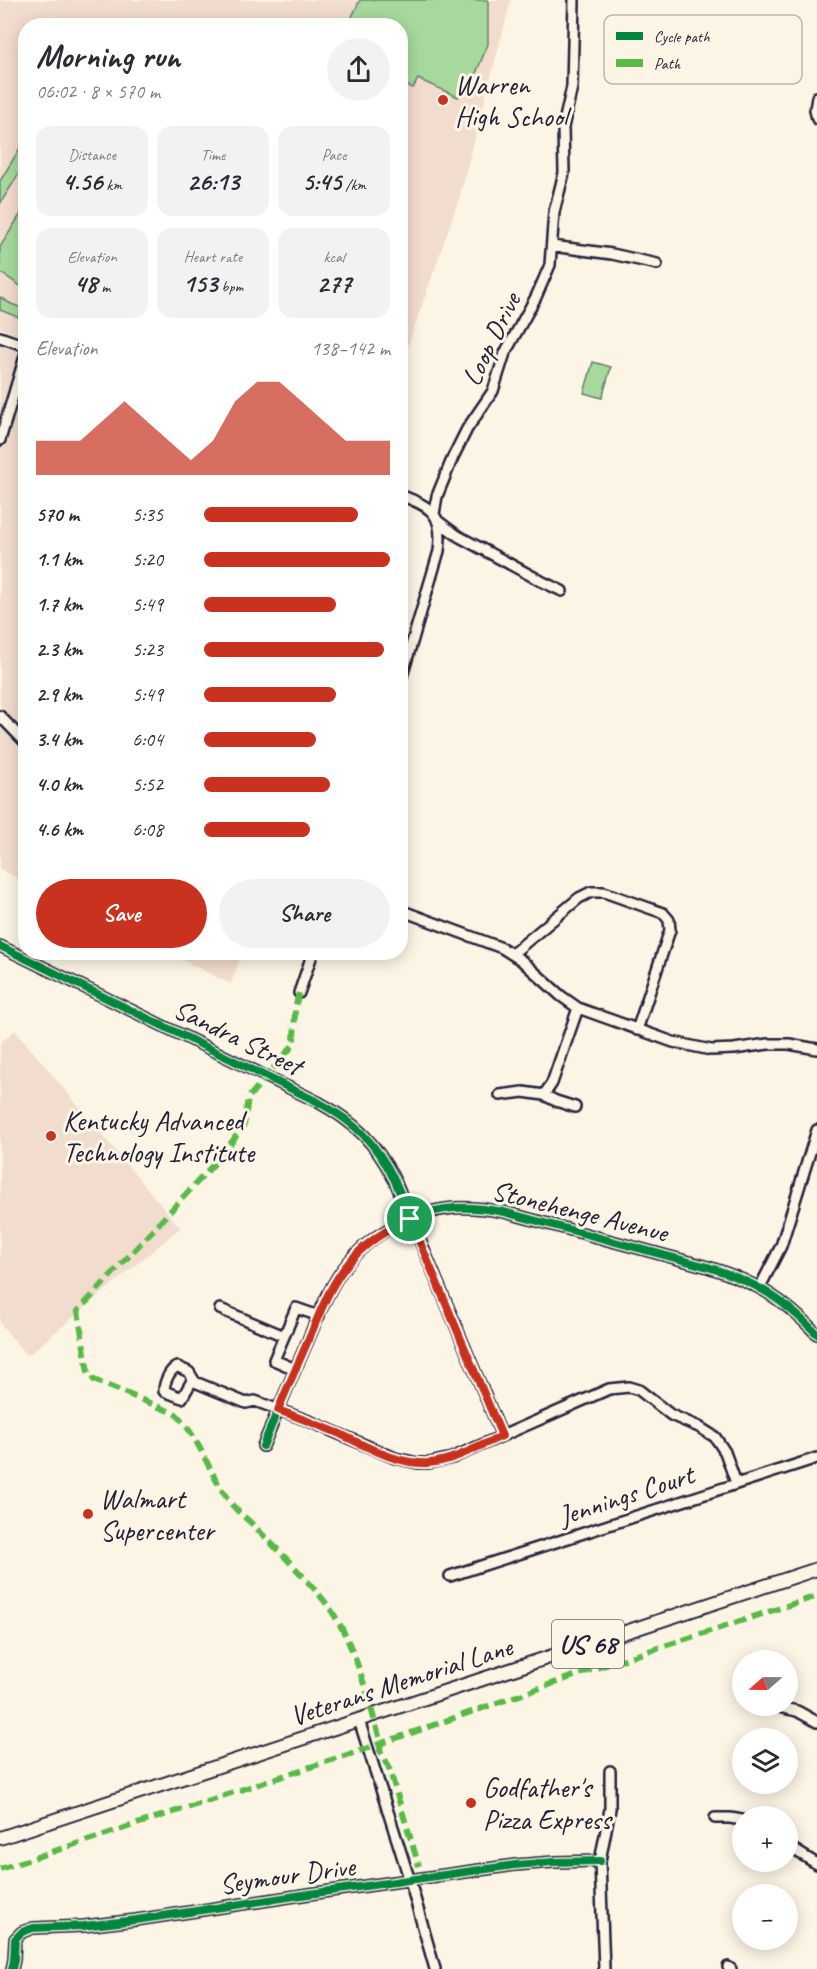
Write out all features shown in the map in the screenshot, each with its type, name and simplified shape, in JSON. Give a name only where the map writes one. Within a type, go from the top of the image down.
[{"type":"main road","name":"Veterans Memorial Lane","points":[[0,1838],[817,1569]]},
{"type":"street","name":"Loop Drive","points":[[408,656],[439,551],[441,534],[436,517],[436,499],[453,457],[493,391],[507,348],[540,289],[550,265],[554,212],[564,173],[563,127],[572,87],[574,0]]},
{"type":"street","points":[[817,98],[814,110],[817,119]]},
{"type":"street","points":[[552,246],[612,254],[657,264]]},
{"type":"street","points":[[0,337],[18,343]]},
{"type":"street","points":[[0,440],[18,379]]},
{"type":"street","points":[[408,498],[423,504],[458,536],[562,591]]},
{"type":"street","points":[[0,716],[18,735]]},
{"type":"street","points":[[512,954],[579,898],[591,892],[604,892],[663,913],[669,920],[670,930],[637,1030]]},
{"type":"street","points":[[408,913],[512,954],[578,1008],[637,1030],[689,1047],[711,1050],[778,1044],[808,1046],[817,1049]]},
{"type":"street","name":"Sandra Street","points":[[0,946],[18,955]]},
{"type":"street","name":"Sandra Street","points":[[29,960],[278,1082],[343,1116],[364,1134],[380,1153],[395,1181],[502,1436]]},
{"type":"street","points":[[298,993],[310,960]]},
{"type":"street","points":[[544,1095],[552,1083],[578,1008]]},
{"type":"street","points":[[500,1095],[523,1092],[544,1095],[575,1107]]},
{"type":"street","points":[[760,1287],[781,1246],[817,1130]]},
{"type":"street","name":"Stonehenge Avenue","points":[[263,1446],[319,1316],[339,1275],[353,1257],[379,1235],[410,1219],[454,1208],[479,1208],[504,1212],[734,1275],[760,1287],[782,1301],[817,1334]]},
{"type":"street","points":[[295,1369],[274,1360],[284,1336],[297,1308],[319,1316]]},
{"type":"street","points":[[220,1309],[284,1336]]},
{"type":"street","points":[[193,1379],[195,1382],[246,1403],[255,1401],[309,1421],[395,1458],[418,1463],[452,1458],[609,1389],[629,1387],[647,1395],[671,1415],[715,1437],[725,1452],[736,1483]]},
{"type":"street","name":"Jennings Court","points":[[450,1576],[817,1458]]},
{"type":"street","points":[[798,1711],[817,1722]]},
{"type":"street","points":[[359,1720],[435,1969]]},
{"type":"street","points":[[604,1969],[600,1861],[610,1809],[610,1771]]},
{"type":"street","points":[[716,1818],[732,1818]]},
{"type":"street","points":[[798,1852],[817,1864]]},
{"type":"street","name":"Seymour Drive","points":[[12,1969],[15,1939],[22,1932],[33,1928],[126,1922],[515,1865],[600,1861]]},
{"type":"shaded area","name":"Warren High School","points":[[0,0],[511,0],[459,199],[408,346],[408,18],[18,18],[18,335],[0,328]]},
{"type":"shaded area","points":[[0,337],[18,344],[18,878],[0,869]]},
{"type":"shaded area","points":[[182,960],[240,960],[231,984]]},
{"type":"shaded area","name":"Kentucky Advanced Technology Institute","points":[[15,1030],[180,1228],[27,1356],[0,1323],[0,1043]]},
{"type":"green space","points":[[360,0],[488,0],[488,44],[474,78],[458,97],[418,79],[413,88],[408,86],[408,18],[351,18]]},
{"type":"green space","points":[[18,151],[18,175],[0,204],[0,181]]},
{"type":"green space","points":[[18,218],[18,284],[0,272],[0,247]]},
{"type":"green space","points":[[0,297],[18,306],[18,317],[0,310]]},
{"type":"green space","points":[[593,362],[611,367],[602,398],[584,393]]},
{"type":"marked path","points":[[299,993],[295,1008],[294,1044],[248,1098],[244,1125],[224,1153],[78,1311],[88,1372],[94,1380],[176,1414],[193,1436],[218,1484],[234,1507],[301,1575],[326,1603],[336,1619],[360,1670],[381,1743],[380,1750],[388,1765],[419,1866]]},
{"type":"marked path","points":[[0,1869],[368,1748],[600,1667],[817,1596]]},
{"type":"cycle path","points":[[0,946],[18,955]]},
{"type":"cycle path","points":[[29,960],[318,1102],[343,1117],[363,1135],[380,1155],[395,1181],[502,1436]]},
{"type":"cycle path","points":[[263,1446],[321,1309],[349,1261],[361,1249],[389,1229],[404,1221],[437,1210],[467,1208],[504,1212],[708,1267],[754,1285],[792,1310],[817,1334]]},
{"type":"cycle path","points":[[12,1969],[15,1939],[22,1932],[33,1928],[84,1926],[136,1920],[515,1865],[600,1861]]},
{"type":"place","name":"Warren High School","points":[[443,100]]},
{"type":"place","name":"Kentucky Advanced Technology Institute","points":[[51,1136]]},
{"type":"place","name":"Walmart Supercenter","points":[[88,1514]]},
{"type":"place","name":"Godfather's Pizza Express","points":[[471,1803]]},
{"type":"route","points":[[410,1219],[502,1436],[452,1458],[429,1463],[395,1458],[278,1410],[339,1275],[353,1257],[370,1242],[388,1229],[410,1219]]}]
